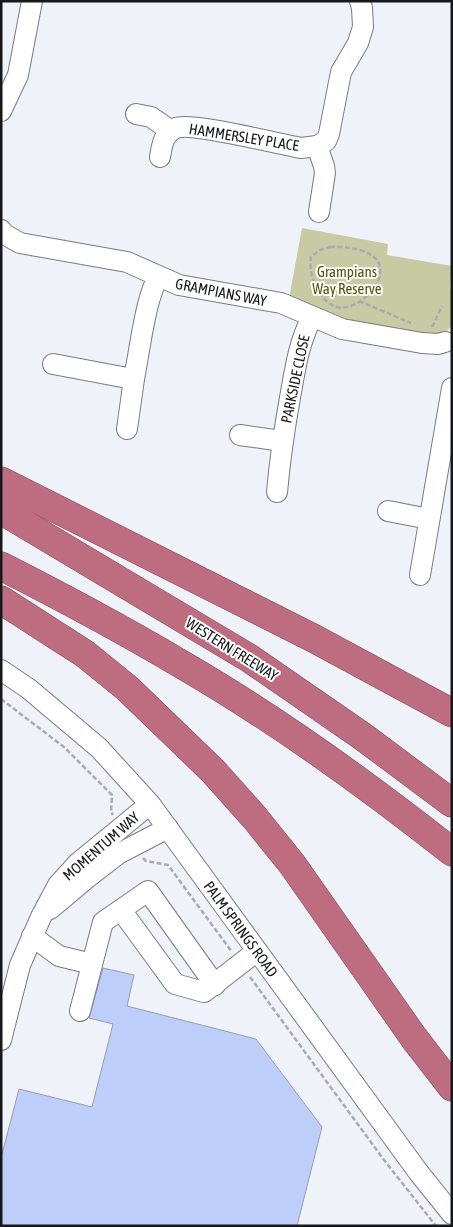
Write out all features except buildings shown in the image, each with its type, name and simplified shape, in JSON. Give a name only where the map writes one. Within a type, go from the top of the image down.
[{"type":"highway","points":[[1,481],[314,639],[452,712]]},
{"type":"highway","name":"WESTERN FREEWAY","points":[[1,510],[249,658],[362,736],[452,803]]},
{"type":"highway","points":[[1,566],[76,605],[183,665],[274,722],[350,774],[452,852]]},
{"type":"highway","points":[[1,600],[85,654],[127,688],[212,770],[255,818],[292,864],[414,1038],[452,1086]]},
{"type":"street","points":[[1,111],[18,75],[32,1]]},
{"type":"street","name":"HAMMERSLEY PLACE","points":[[160,157],[166,136],[171,131],[182,127],[200,128],[301,148],[318,146],[326,140],[329,134],[341,72],[361,35],[363,18],[360,1]]},
{"type":"street","name":"HAMMERSLEY PLACE","points":[[136,114],[151,117],[171,131]]},
{"type":"street","name":"HAMMERSLEY PLACE","points":[[318,146],[325,173],[319,212]]},
{"type":"street","name":"GRAMPIANS WAY","points":[[2,235],[20,243],[127,262],[158,277],[186,287],[281,303],[312,317],[351,330],[422,343],[438,344],[445,342]]},
{"type":"street","points":[[127,429],[133,380],[147,308],[151,292],[158,277]]},
{"type":"street","name":"PARKSIDE CLOSE","points":[[277,492],[282,441],[302,337],[312,317]]},
{"type":"street","points":[[53,364],[133,380]]},
{"type":"street","points":[[420,576],[429,519],[447,440],[452,388]]},
{"type":"street","name":"PARKSIDE CLOSE","points":[[240,435],[282,441]]},
{"type":"street","points":[[388,512],[429,519]]},
{"type":"street","name":"PALM SPRINGS ROAD","points":[[1,670],[29,689],[100,748],[150,804],[419,1173],[452,1214]]},
{"type":"street","name":"MOMENTUM WAY","points":[[1,1040],[20,965],[41,917],[58,885],[78,863],[150,804]]},
{"type":"street","name":"MOMENTUM WAY","points":[[41,917],[118,854],[168,828]]},
{"type":"street","points":[[80,1011],[103,922],[148,891],[215,984]]},
{"type":"street","points":[[121,910],[174,984],[204,992],[257,952]]},
{"type":"street","points":[[32,936],[58,956],[92,964]]},
{"type":"path","points":[[339,247],[359,250],[375,258],[380,265],[380,275],[372,289],[359,301],[350,307],[339,308],[333,306],[320,294],[313,281],[310,268],[314,253],[320,250],[339,247]]},
{"type":"path","points":[[359,301],[412,324]]},
{"type":"path","points":[[442,306],[445,342]]},
{"type":"path","points":[[1,699],[64,747],[112,794],[111,812],[120,828]]},
{"type":"path","points":[[132,847],[146,861],[168,865],[384,1160],[436,1226]]},
{"type":"green space","name":"Grampians Way Reserve","points":[[302,228],[388,244],[387,255],[452,266],[450,287],[452,294],[452,326],[441,336],[332,320],[289,299]]}]
